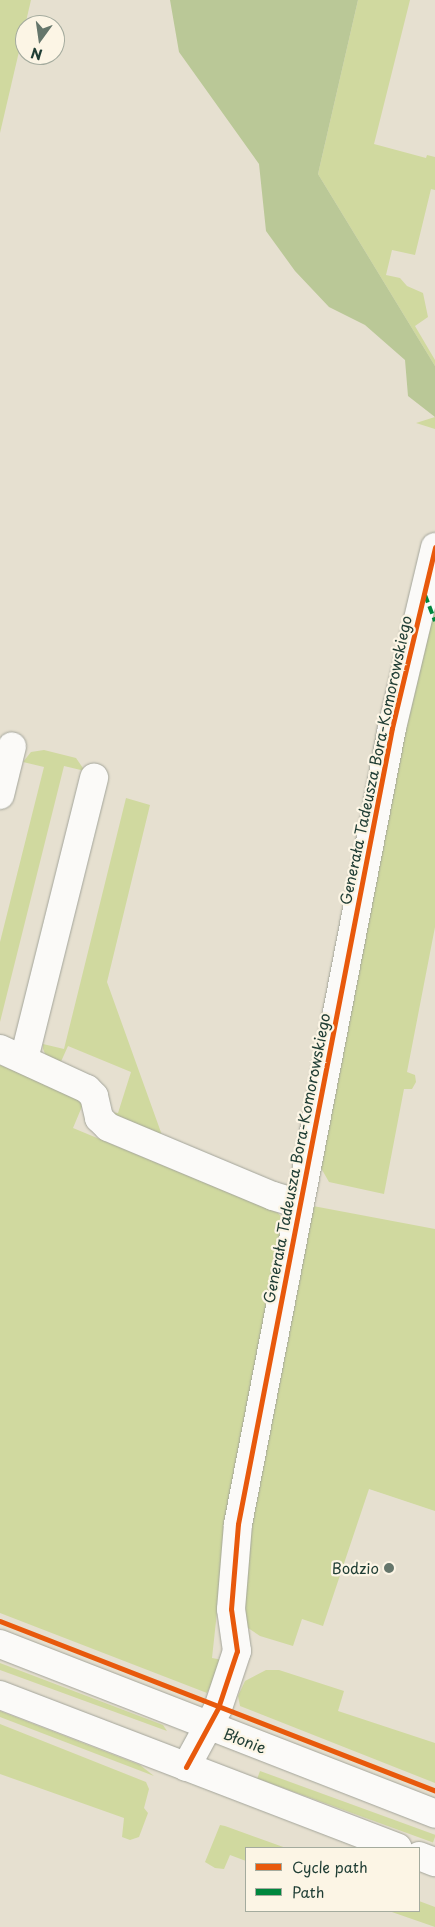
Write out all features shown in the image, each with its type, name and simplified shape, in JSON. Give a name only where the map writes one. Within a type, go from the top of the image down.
[{"type":"street","name":"Generała Tadeusza Bora-Komorowskiego","points":[[186,1767],[233,1670],[237,1651],[231,1610],[238,1524],[392,728],[435,547]]},
{"type":"street","points":[[0,795],[12,746]]},
{"type":"street","points":[[94,778],[12,1054],[87,1088],[94,1096],[99,1118],[108,1127],[273,1196],[300,1204]]},
{"type":"street","name":"Błonie","points":[[0,1644],[435,1814]]},
{"type":"street","points":[[0,1695],[395,1847]]},
{"type":"street","points":[[420,1856],[435,1862]]},
{"type":"green space","points":[[0,0],[31,0],[28,15],[15,15],[16,65],[0,133]]},
{"type":"green space","points":[[170,0],[358,0],[318,174],[435,366],[435,417],[408,396],[405,360],[365,325],[329,307],[295,271],[266,231],[259,164],[179,52]]},
{"type":"green space","points":[[358,0],[410,0],[374,144],[426,158],[427,155],[435,157],[435,190],[431,189],[415,255],[392,250],[386,275],[400,278],[407,286],[423,293],[428,317],[415,326],[435,360],[435,366],[318,174]]},
{"type":"green space","points":[[435,417],[435,429],[416,423]]},
{"type":"green space","points":[[435,583],[435,927],[407,1072],[415,1075],[416,1082],[412,1089],[404,1089],[384,1194],[329,1182],[321,1168],[367,916]]},
{"type":"green space","points":[[44,750],[76,758],[85,771],[64,766],[0,1022],[0,942],[44,767],[23,762],[31,752]]},
{"type":"green space","points":[[126,798],[150,805],[107,982],[163,1138],[107,1115],[110,1112],[118,1113],[131,1072],[68,1046],[59,1066],[47,1058],[43,1049],[43,1044],[64,1049]]},
{"type":"green space","points":[[0,1065],[79,1098],[83,1104],[73,1128],[278,1213],[284,1220],[227,1520],[212,1658],[223,1660],[207,1693],[0,1613]]},
{"type":"green space","points":[[313,1206],[435,1229],[435,1511],[369,1489],[323,1626],[302,1619],[293,1646],[260,1636],[242,1624],[252,1521]]},
{"type":"green space","points":[[0,1663],[163,1725],[167,1731],[0,1670]]},
{"type":"green space","points":[[266,1670],[279,1670],[344,1691],[338,1711],[435,1743],[435,1783],[240,1706],[238,1696],[245,1681]]},
{"type":"green space","points":[[0,1711],[140,1765],[154,1776],[0,1717]]},
{"type":"green space","points":[[0,1724],[146,1782],[149,1789],[144,1808],[148,1813],[139,1837],[130,1840],[122,1837],[124,1818],[0,1774]]},
{"type":"green space","points":[[260,1771],[435,1835],[433,1842],[257,1779]]},
{"type":"green space","points":[[220,1825],[283,1847],[245,1847],[245,1861],[230,1855],[224,1869],[215,1868],[205,1862]]},
{"type":"green space","points":[[420,1901],[435,1907],[435,1927],[392,1912],[420,1912]]},
{"type":"marked path","points":[[425,595],[435,621]]},
{"type":"cycle path","points":[[186,1767],[218,1708],[237,1651],[231,1609],[238,1524],[392,728],[435,547]]},
{"type":"cycle path","points":[[0,1621],[435,1791]]},
{"type":"place","name":"Bodzio","points":[[389,1568]]}]
